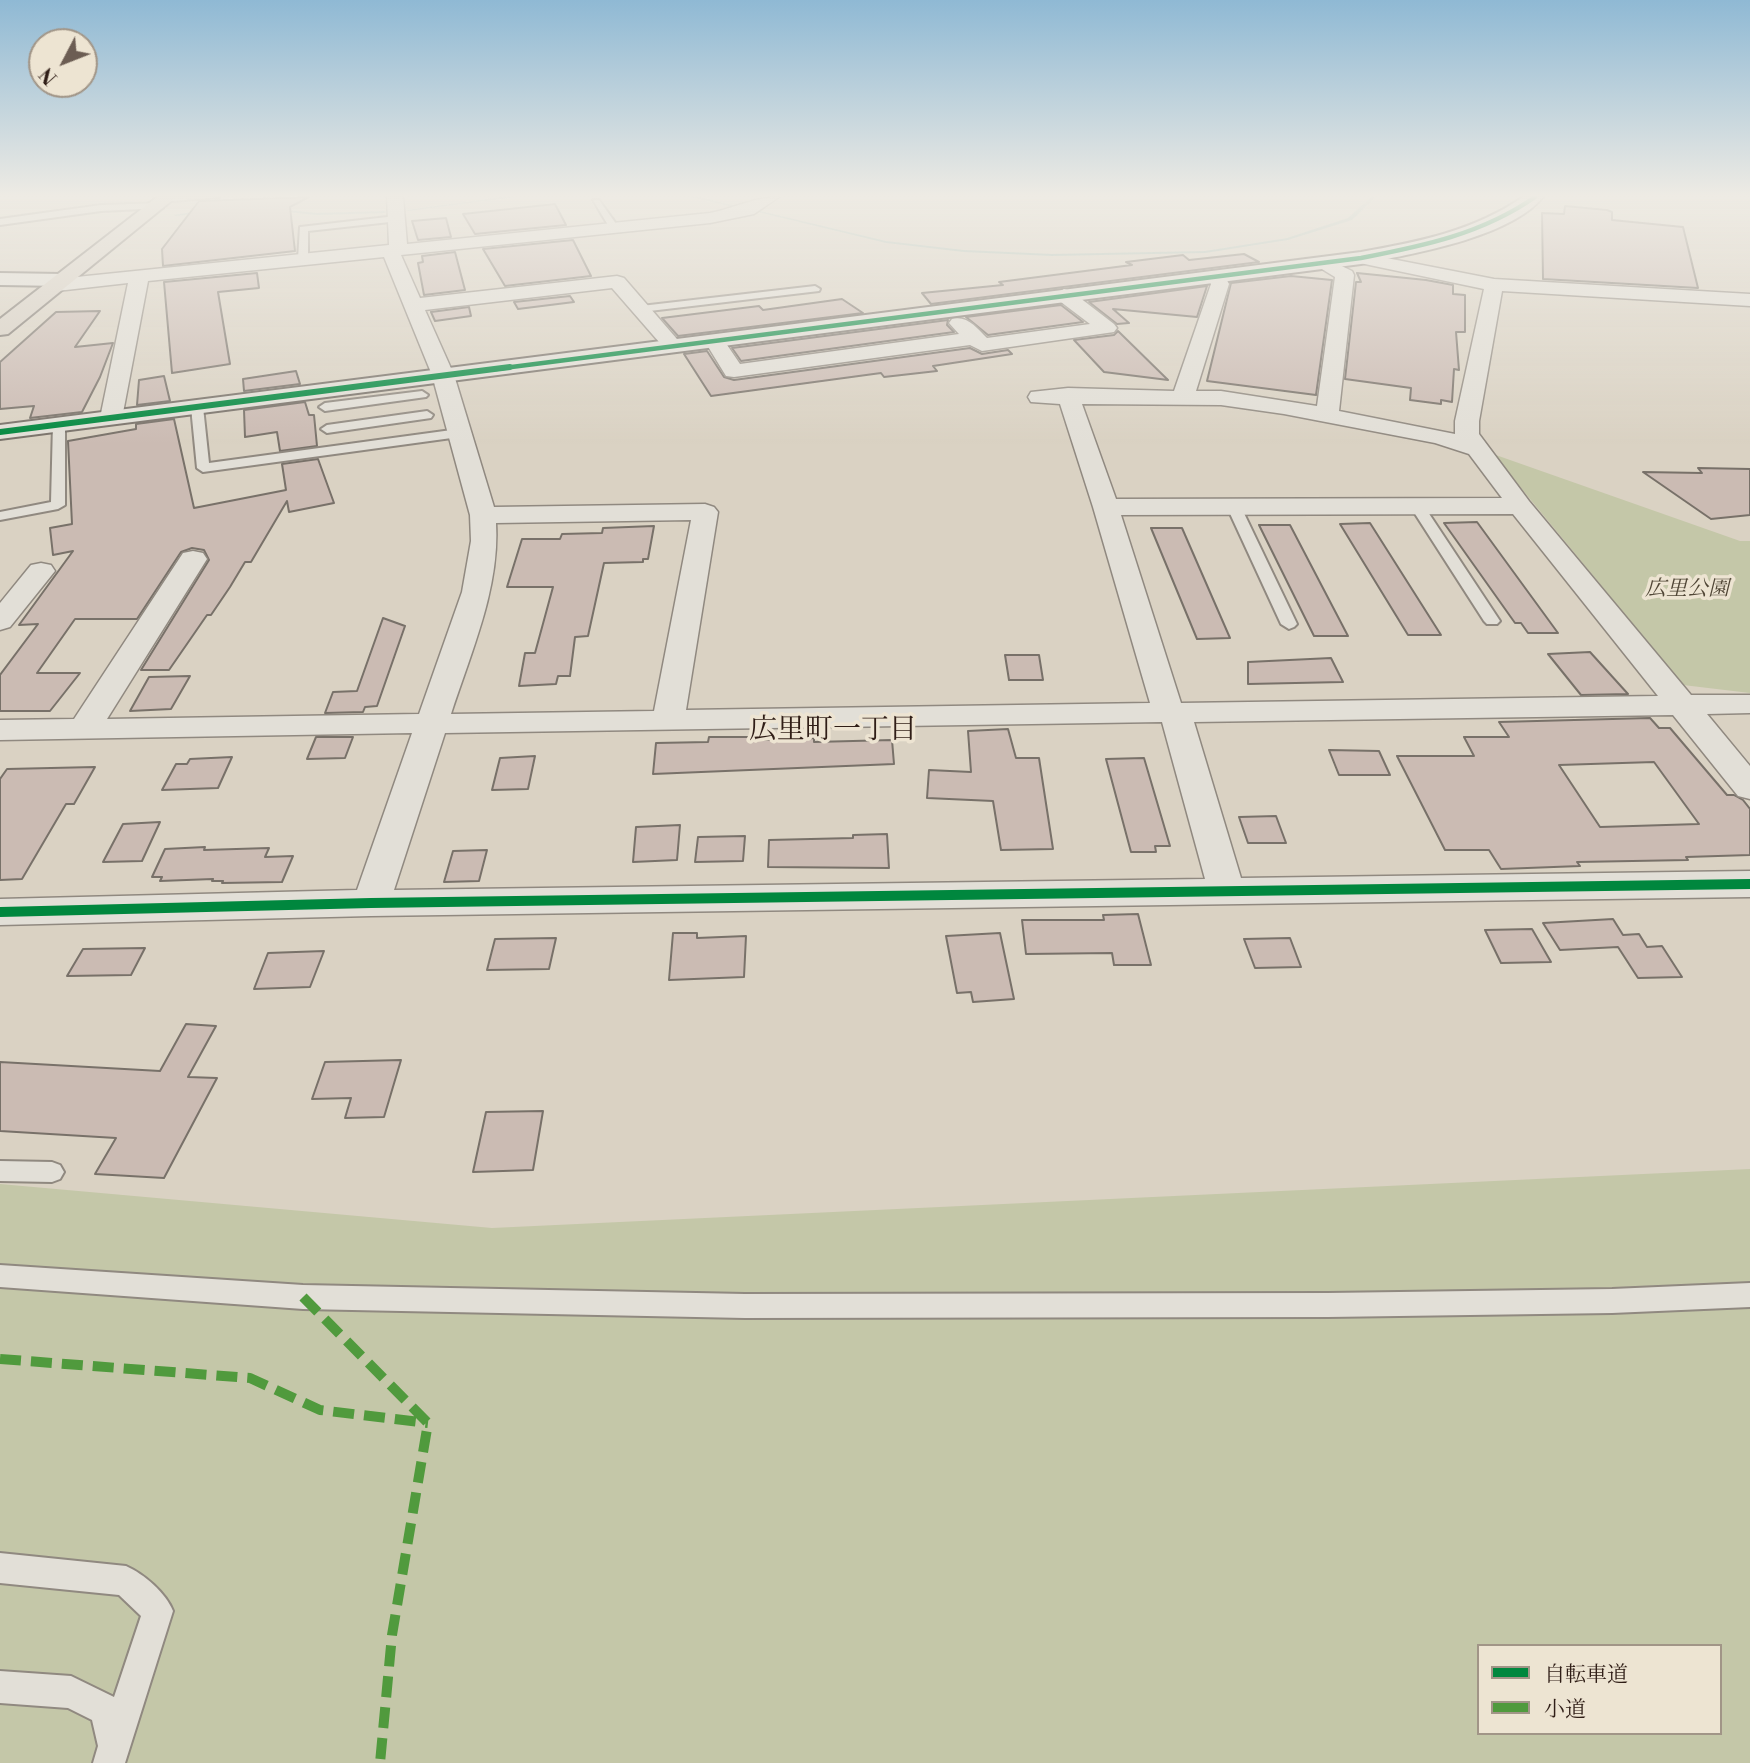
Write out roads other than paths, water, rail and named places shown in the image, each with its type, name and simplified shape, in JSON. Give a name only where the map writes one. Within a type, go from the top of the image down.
[{"type":"highway","points":[[0,329],[64,279]]},
{"type":"street","points":[[5,279],[60,282],[96,279]]},
{"type":"street","points":[[111,418],[138,279]]},
{"type":"street","points":[[371,903],[476,593],[484,541],[482,515],[459,433],[432,385],[414,305],[405,279]]},
{"type":"street","points":[[0,432],[197,407],[324,399],[432,385],[714,340],[1197,279]]},
{"type":"street","points":[[1183,396],[1220,284],[1217,279]]},
{"type":"street","points":[[1326,415],[1344,279]]},
{"type":"street","points":[[1466,279],[1494,285],[1750,300]]},
{"type":"street","points":[[414,305],[617,282],[673,346]]},
{"type":"street","points":[[1494,285],[1467,421],[1467,434],[1520,506],[1750,788]]},
{"type":"street","points":[[945,311],[982,345],[1107,328],[1064,295]]},
{"type":"street","points":[[734,371],[975,338]]},
{"type":"street","points":[[714,340],[748,391]]},
{"type":"street","points":[[1039,397],[1068,395],[1221,398],[1440,437],[1475,448]]},
{"type":"street","points":[[1068,395],[1227,892]]},
{"type":"street","points":[[1106,507],[1520,506]]},
{"type":"street","points":[[482,515],[705,512],[668,720]]},
{"type":"street","points":[[84,729],[193,559]]},
{"type":"street","points":[[0,621],[41,571]]},
{"type":"street","points":[[0,730],[1750,704]]},
{"type":"street","points":[[0,912],[371,903],[1750,884]]},
{"type":"lane","points":[[641,309],[815,289]]},
{"type":"lane","points":[[324,399],[329,450]]},
{"type":"lane","points":[[197,407],[203,468],[459,433]]},
{"type":"lane","points":[[327,429],[427,415]]},
{"type":"lane","points":[[0,516],[58,505],[59,424]]},
{"type":"lane","points":[[1417,506],[1492,621]]},
{"type":"lane","points":[[1234,507],[1289,624]]},
{"type":"lane","points":[[0,1171],[52,1172]]},
{"type":"lane","points":[[0,1276],[303,1297],[745,1306],[1328,1305],[1612,1301],[1750,1295]]},
{"type":"lane","points":[[0,1568],[125,1581],[158,1611],[112,1755]]},
{"type":"lane","points":[[0,1687],[71,1692],[105,1710],[112,1755]]},
{"type":"district","name":"広里町一丁目","points":[[833,731]]},
{"type":"park label","name":"広里公園","points":[[1687,590]]}]
